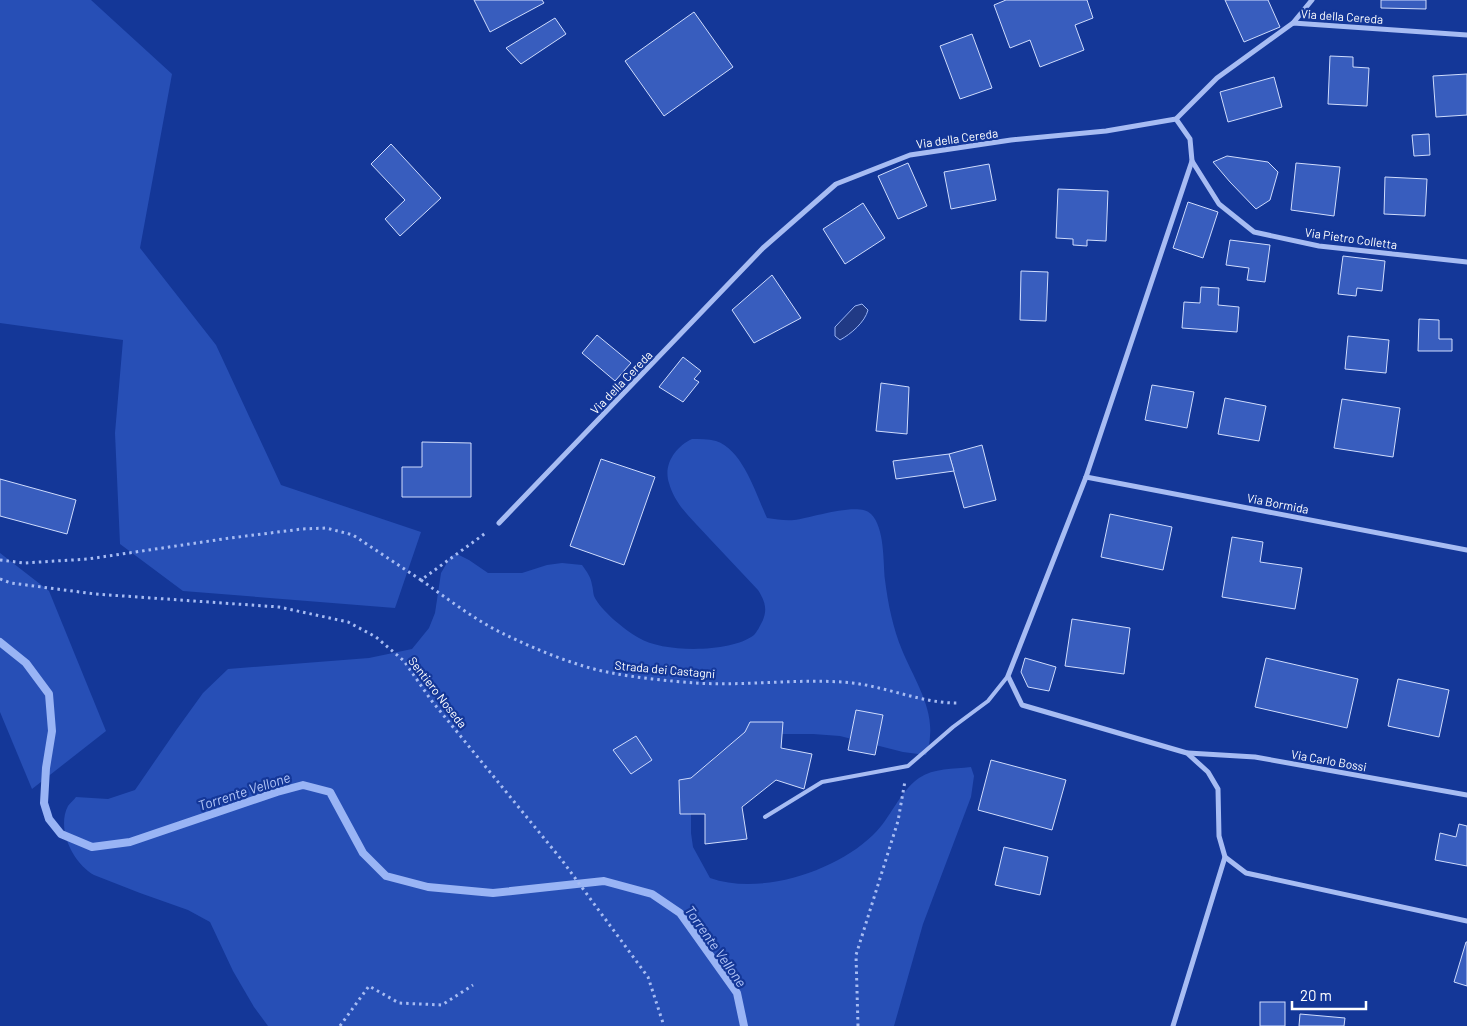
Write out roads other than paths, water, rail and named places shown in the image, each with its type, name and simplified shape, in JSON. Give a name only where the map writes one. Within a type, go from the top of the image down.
[{"type":"street","points":[[1294,23],[1312,0]]},
{"type":"street","name":"Via della Cereda","points":[[499,523],[763,248],[836,184],[910,155],[1011,140],[1106,131],[1176,120],[1216,78],[1294,23],[1467,35]]},
{"type":"street","name":"Via Pietro Colletta","points":[[1176,120],[1190,139],[1192,161],[1219,204],[1254,232],[1319,246],[1467,262]]},
{"type":"street","points":[[1008,676],[1086,477],[1192,161]]},
{"type":"street","name":"Via Bormida","points":[[1086,477],[1467,550]]},
{"type":"street","name":"Via Carlo Bossi","points":[[1008,676],[1022,705],[1187,753],[1255,757],[1467,795]]},
{"type":"street","name":"Via Carlo Bossi","points":[[1187,753],[1208,772],[1218,789],[1219,836],[1225,857]]},
{"type":"street","points":[[1173,1026],[1225,857],[1246,873],[1467,921]]},
{"type":"lane","points":[[765,816],[822,782],[908,766],[988,701],[1008,676]]},
{"type":"waterway","name":"Torrente Vellone","points":[[0,642],[26,663],[49,694],[52,731],[46,768],[44,803],[49,819],[61,834],[92,847],[130,842],[303,785],[330,792],[363,853],[386,876],[428,887],[493,893],[604,881],[652,894],[680,913],[737,993],[744,1026]]}]
